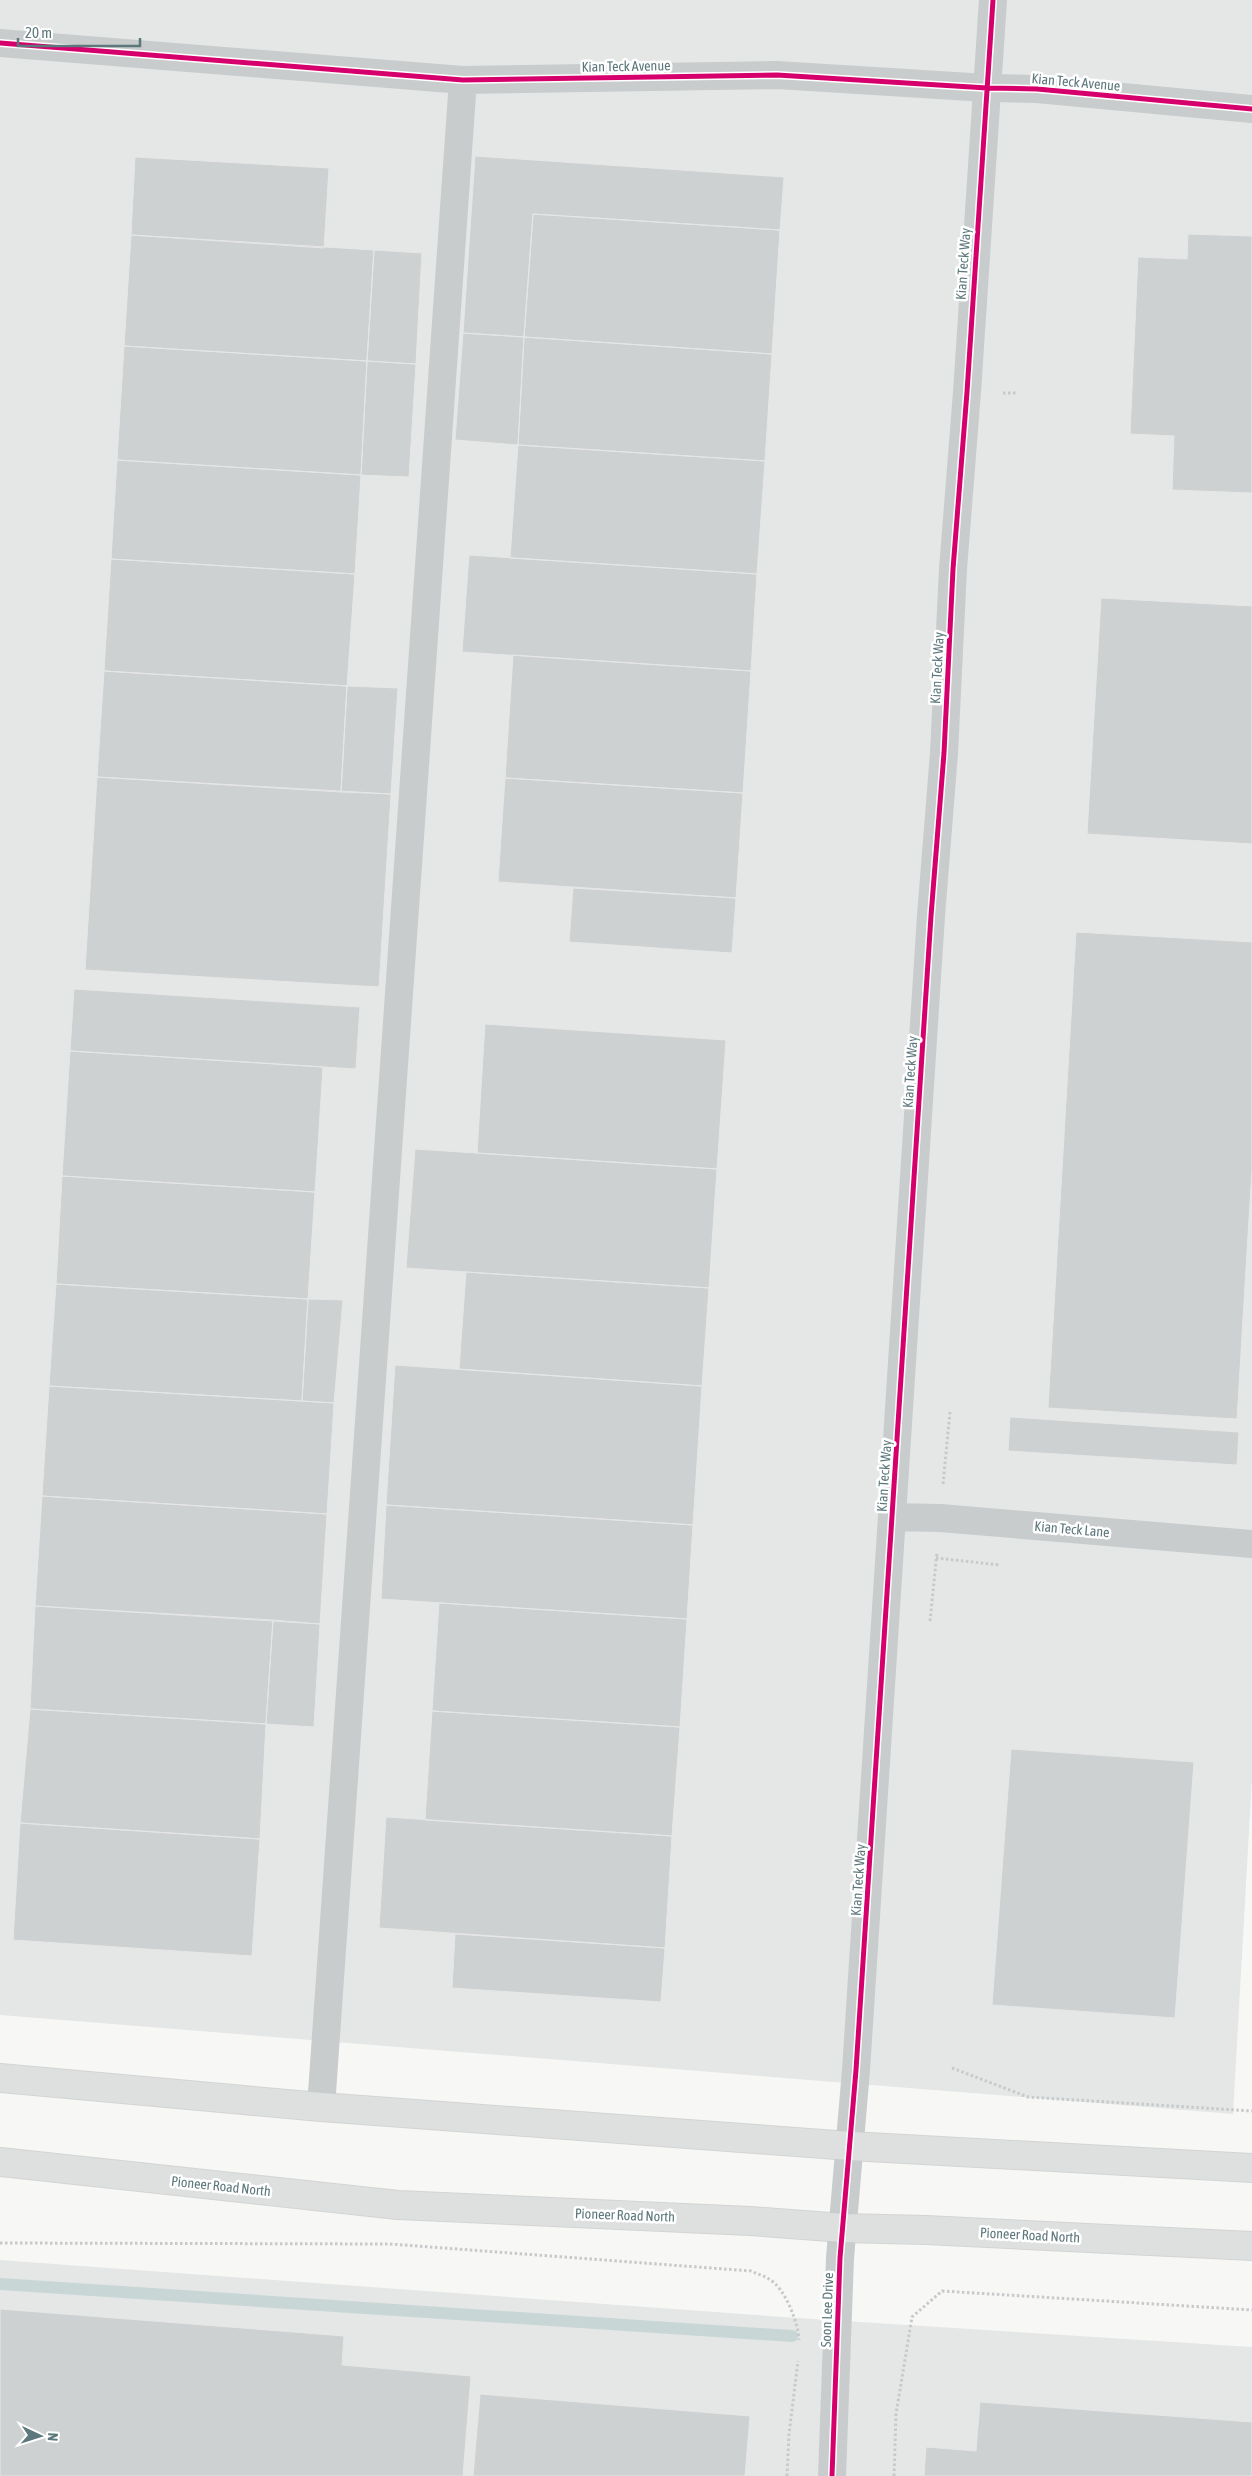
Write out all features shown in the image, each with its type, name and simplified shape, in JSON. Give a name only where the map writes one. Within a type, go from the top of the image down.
[{"type":"main road","points":[[0,2078],[321,2107],[850,2146],[1252,2168]]},
{"type":"main road","name":"Pioneer Road North","points":[[0,2162],[398,2206],[750,2220],[843,2228],[926,2230],[1252,2246]]},
{"type":"street","name":"Kian Teck Way","points":[[850,2146],[931,916],[944,752],[952,569],[967,392],[993,0]]},
{"type":"street","name":"Kian Teck Avenue","points":[[0,43],[463,80],[777,75],[987,88],[1037,89],[1252,109]]},
{"type":"street","points":[[321,2107],[463,80]]},
{"type":"street","name":"Kian Teck Lane","points":[[892,1517],[940,1518],[1252,1544]]},
{"type":"street","name":"Soon Lee Drive","points":[[832,2476],[843,2228],[850,2146]]},
{"type":"path","points":[[936,1558],[1000,1565]]},
{"type":"path","points":[[952,2068],[1028,2096],[1252,2111]]},
{"type":"path","points":[[0,2243],[390,2244],[751,2271],[770,2279],[787,2300],[799,2332],[799,2342]]},
{"type":"path","points":[[894,2476],[896,2414],[912,2316],[942,2291],[1252,2310]]},
{"type":"path","points":[[787,2476],[789,2434],[799,2352]]},
{"type":"shaded area","points":[[0,0],[1252,0],[1252,1779],[1233,2114],[0,2015]]},
{"type":"shaded area","points":[[0,2260],[797,2318],[1252,2347],[1252,2476],[0,2476]]},
{"type":"building","points":[[475,156],[784,177],[780,230],[533,214],[524,337],[463,333]]},
{"type":"building","points":[[135,157],[329,168],[324,248],[131,235]]},
{"type":"building","points":[[533,214],[780,230],[772,354],[524,337]]},
{"type":"building","points":[[1188,234],[1252,236],[1252,493],[1172,490],[1174,436],[1130,434],[1138,257],[1187,259]]},
{"type":"building","points":[[131,235],[374,250],[367,361],[124,346]]},
{"type":"building","points":[[374,250],[422,253],[416,364],[367,361]]},
{"type":"building","points":[[463,333],[524,337],[518,445],[455,440]]},
{"type":"building","points":[[524,337],[772,354],[765,461],[518,445]]},
{"type":"building","points":[[124,346],[367,361],[361,475],[117,460]]},
{"type":"building","points":[[367,361],[416,364],[409,477],[361,475]]},
{"type":"building","points":[[518,445],[765,461],[757,574],[510,558]]},
{"type":"building","points":[[117,460],[361,475],[355,574],[111,559]]},
{"type":"building","points":[[469,555],[757,574],[751,671],[462,652]]},
{"type":"building","points":[[111,559],[355,574],[347,686],[104,671]]},
{"type":"building","points":[[1101,598],[1252,606],[1252,844],[1087,834]]},
{"type":"building","points":[[513,655],[751,671],[743,793],[505,778]]},
{"type":"building","points":[[104,671],[347,686],[341,792],[97,777]]},
{"type":"building","points":[[347,686],[398,688],[391,794],[341,792]]},
{"type":"building","points":[[97,777],[391,794],[379,987],[85,970]]},
{"type":"building","points":[[505,778],[743,793],[736,898],[498,882]]},
{"type":"building","points":[[573,888],[736,898],[732,953],[569,942]]},
{"type":"building","points":[[1076,932],[1252,942],[1252,1169],[1237,1419],[1048,1408]]},
{"type":"building","points":[[74,989],[360,1007],[356,1069],[70,1051]]},
{"type":"building","points":[[485,1024],[726,1040],[717,1169],[477,1153]]},
{"type":"building","points":[[70,1051],[323,1067],[315,1192],[62,1176]]},
{"type":"building","points":[[415,1149],[717,1169],[709,1288],[406,1268]]},
{"type":"building","points":[[62,1176],[315,1192],[308,1299],[56,1284]]},
{"type":"building","points":[[466,1272],[709,1288],[702,1386],[459,1369]]},
{"type":"building","points":[[56,1284],[308,1299],[302,1401],[49,1386]]},
{"type":"building","points":[[308,1299],[343,1300],[334,1403],[302,1401]]},
{"type":"building","points":[[395,1365],[702,1386],[693,1525],[386,1505]]},
{"type":"building","points":[[49,1386],[334,1403],[327,1514],[42,1496]]},
{"type":"building","points":[[1010,1417],[1239,1432],[1237,1465],[1008,1451]]},
{"type":"building","points":[[42,1496],[327,1514],[320,1624],[35,1606]]},
{"type":"building","points":[[386,1505],[693,1525],[687,1619],[381,1599]]},
{"type":"building","points":[[439,1603],[687,1619],[680,1727],[432,1711]]},
{"type":"building","points":[[35,1606],[273,1620],[266,1724],[30,1709]]},
{"type":"building","points":[[273,1620],[320,1624],[314,1727],[266,1724]]},
{"type":"building","points":[[30,1709],[266,1724],[260,1839],[20,1823]]},
{"type":"building","points":[[432,1711],[680,1727],[672,1836],[425,1820]]},
{"type":"building","points":[[1011,1749],[1194,1762],[1175,2018],[992,2005]]},
{"type":"building","points":[[386,1817],[672,1836],[665,1948],[379,1928]]},
{"type":"building","points":[[20,1823],[260,1839],[252,1956],[13,1940]]},
{"type":"building","points":[[455,1934],[665,1948],[661,2002],[452,1988]]},
{"type":"building","points":[[0,2309],[344,2336],[342,2365],[471,2376],[463,2476],[0,2476]]},
{"type":"building","points":[[480,2394],[750,2416],[745,2476],[473,2476]]},
{"type":"building","points":[[980,2402],[1252,2422],[1252,2476],[924,2476],[926,2447],[976,2451]]},
{"type":"waterway","points":[[0,2284],[792,2336]]},
{"type":"cycle path","points":[[832,2476],[840,2258],[856,2070],[931,916],[944,753],[953,569],[967,392],[993,0]]},
{"type":"cycle path","points":[[0,43],[463,80],[777,75],[987,88],[1037,89],[1252,109]]}]
